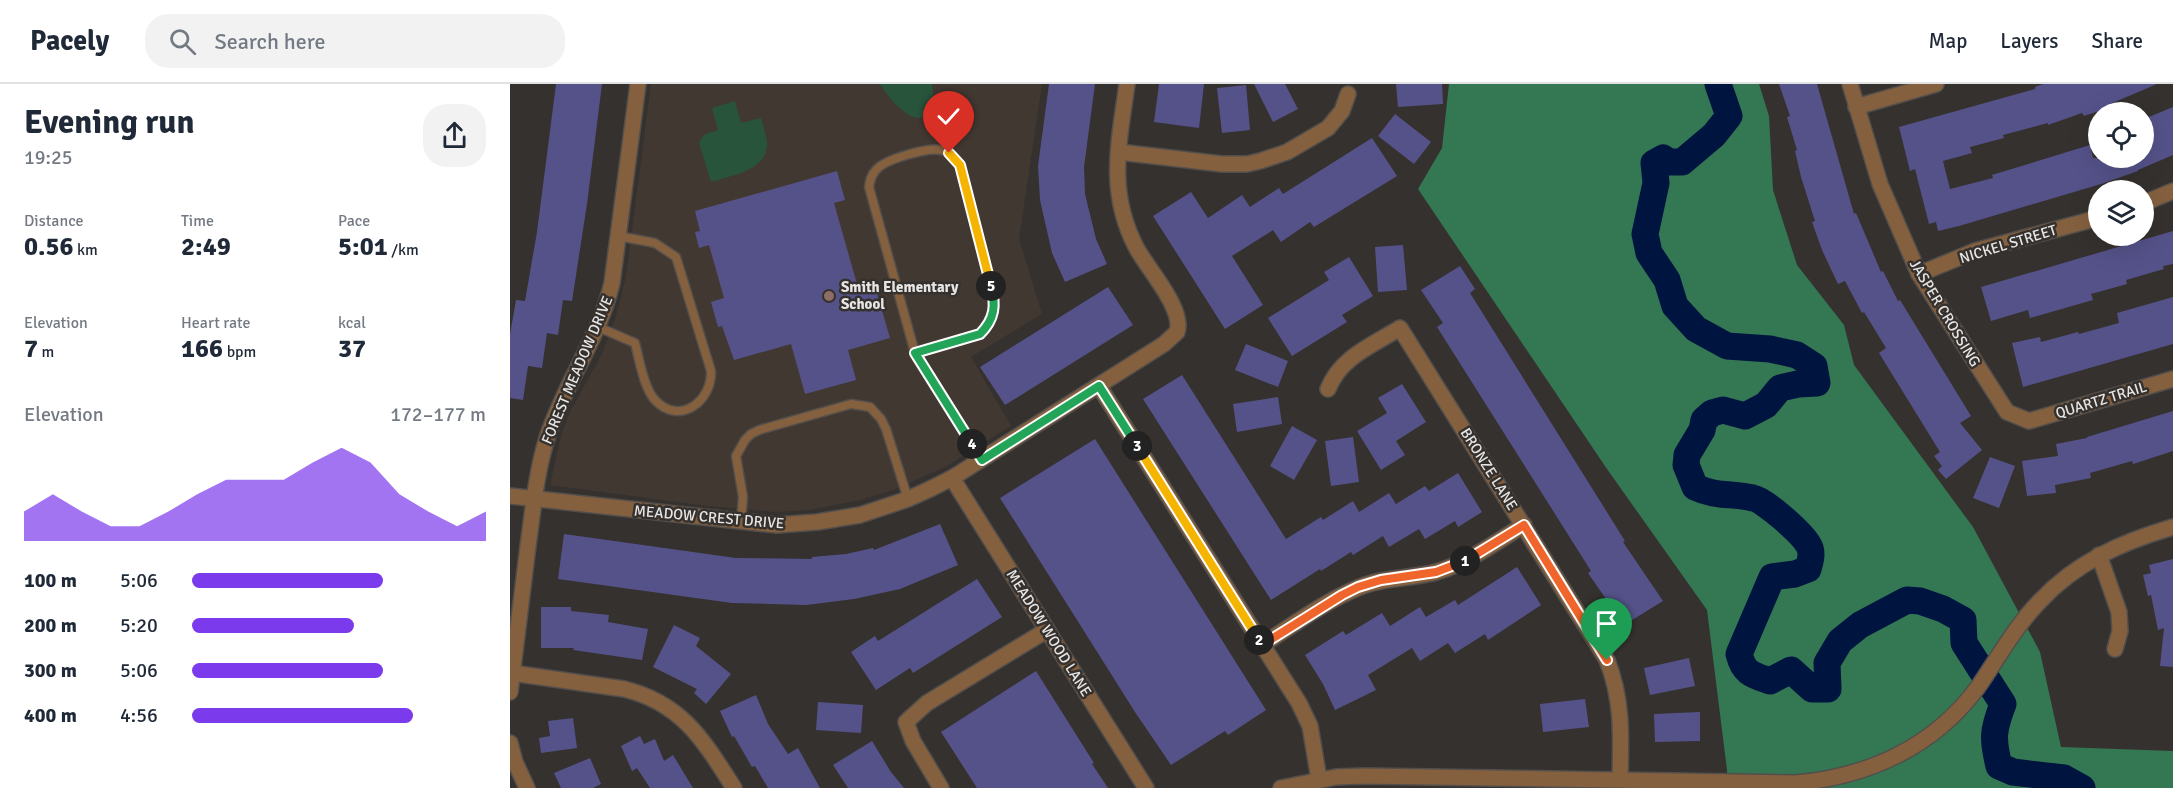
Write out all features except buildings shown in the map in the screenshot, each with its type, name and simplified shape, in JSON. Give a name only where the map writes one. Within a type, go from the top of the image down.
[{"type":"street","name":"FOREST MEADOW DRIVE","points":[[510,692],[534,499],[551,426],[608,302],[638,84]]},
{"type":"street","points":[[1127,84],[1119,152],[1222,164],[1247,164],[1287,152],[1328,128],[1342,111],[1348,94]]},
{"type":"street","name":"JASPER CROSSING","points":[[1850,84],[1880,184],[1919,274],[2007,412],[2029,421]]},
{"type":"street","points":[[1856,107],[1936,84]]},
{"type":"street","name":"MEADOW CREST DRIVE","points":[[510,496],[777,525],[817,522],[860,515],[908,499],[952,478],[1175,336],[1178,327],[1175,310],[1139,252],[1122,215],[1117,183],[1119,152]]},
{"type":"street","points":[[2154,199],[2173,191]]},
{"type":"street","name":"NICKEL STREET","points":[[1919,274],[1975,251],[2088,221]]},
{"type":"street","name":"BRONZE LANE","points":[[1328,389],[1333,377],[1346,361],[1400,328],[1601,648],[1611,670],[1621,713],[1620,779]]},
{"type":"street","name":"QUARTZ TRAIL","points":[[2029,421],[2173,379]]},
{"type":"street","points":[[1099,386],[1305,714],[1314,744],[1319,779]]},
{"type":"street","name":"MEADOW WOOD LANE","points":[[952,478],[1146,788]]},
{"type":"street","points":[[1262,645],[1358,587],[1381,580],[1421,576],[1449,568],[1524,525]]},
{"type":"street","points":[[1281,788],[1319,779],[1365,776],[1775,783],[1832,779],[1865,770],[1897,757],[1934,734],[1949,720],[1971,696],[2041,600],[2068,576],[2099,555],[2128,541],[2173,527]]},
{"type":"street","points":[[2099,555],[2119,612],[2120,631],[2115,649]]},
{"type":"street","points":[[941,788],[913,741],[906,722],[927,703],[1047,630]]},
{"type":"street","points":[[512,673],[613,687],[639,693],[658,701],[675,711],[694,729],[710,749],[734,788]]},
{"type":"street","points":[[510,743],[514,762],[527,788]]},
{"type":"lane","points":[[915,353],[980,334],[987,327],[995,308],[960,165],[955,158],[942,150],[926,150],[883,164],[871,178],[869,187],[915,353],[982,460]]},
{"type":"lane","points":[[597,327],[635,343],[649,393],[664,407],[684,410],[703,400],[708,392],[711,371],[676,257],[655,243],[618,236]]},
{"type":"lane","points":[[741,521],[743,497],[736,456],[745,440],[759,430],[851,404],[870,407],[881,419],[908,499]]},
{"type":"shaded area","name":"Smith Elementary School","points":[[651,84],[1042,84],[1019,239],[1042,314],[971,357],[1011,426],[945,467],[893,490],[864,499],[809,510],[775,512],[708,506],[550,485],[562,432],[571,410],[602,354],[616,316],[626,277]]},
{"type":"green space","points":[[880,84],[932,84],[935,109],[928,116],[920,118],[912,116],[897,106]]},
{"type":"green space","points":[[1449,84],[1759,84],[1769,116],[1773,190],[1797,265],[1844,325],[1854,365],[1973,527],[2040,652],[2061,747],[2173,751],[2173,788],[1728,788],[1707,610],[1607,469],[1418,189],[1442,148]]},
{"type":"green space","points":[[735,101],[741,123],[761,118],[767,141],[766,151],[762,159],[748,170],[711,182],[699,143],[704,135],[718,130],[712,108]]},
{"type":"waterway","points":[[1718,84],[1729,116],[1714,135],[1682,162],[1669,162],[1663,158],[1654,163],[1656,183],[1645,234],[1649,253],[1667,280],[1675,306],[1696,329],[1727,346],[1770,349],[1797,355],[1814,366],[1817,383],[1780,388],[1766,405],[1745,416],[1723,410],[1712,413],[1704,420],[1702,430],[1687,455],[1686,465],[1695,487],[1717,494],[1759,500],[1792,527],[1806,541],[1810,549],[1811,558],[1808,569],[1795,574],[1772,577],[1739,654],[1741,661],[1754,675],[1770,681],[1791,670],[1812,689],[1828,689],[1827,663],[1840,641],[1860,625],[1907,600],[1920,601],[1943,609],[1963,620],[1964,643],[2003,704],[1995,734],[1999,766],[2013,772],[2064,778],[2082,788]]},
{"type":"place","name":"Smith Elementary School","points":[[829,296]]},
{"type":"route","points":[[949,153],[960,165],[995,308],[987,327],[980,334],[915,353],[982,460],[1099,386],[1262,645],[1358,587],[1381,580],[1421,576],[1449,568],[1524,525],[1607,660]]}]
